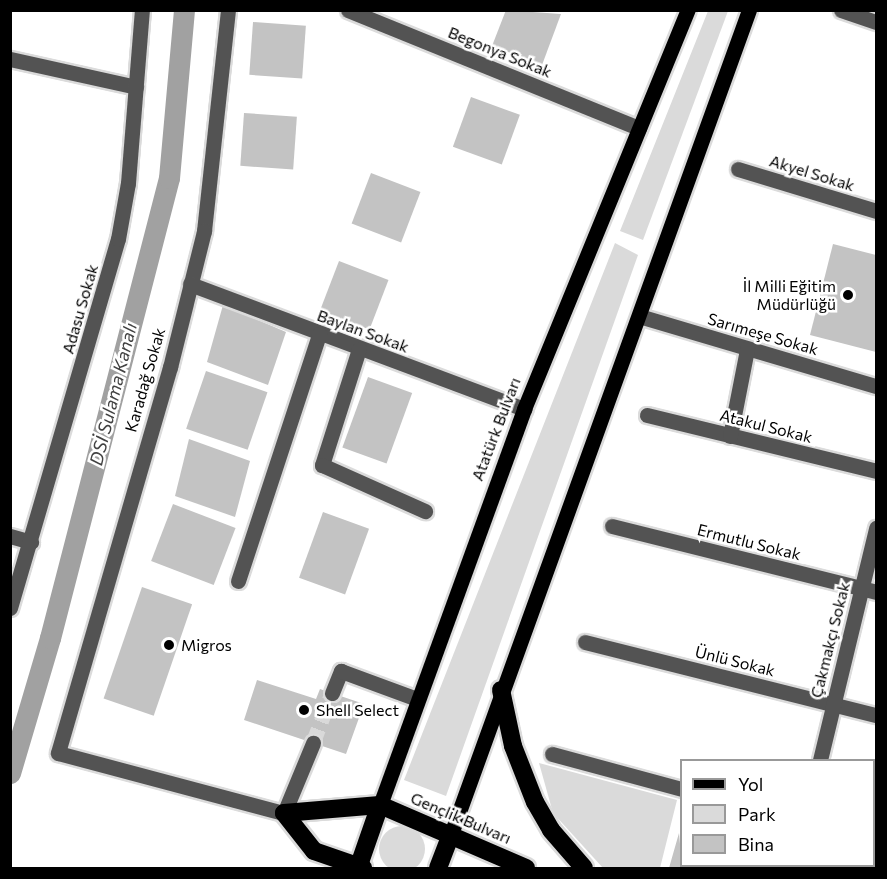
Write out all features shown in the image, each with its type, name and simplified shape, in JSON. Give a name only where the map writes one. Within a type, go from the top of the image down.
[{"type":"highway","points":[[501,690],[513,746],[535,801],[551,831],[585,868]]},
{"type":"highway","points":[[284,813],[380,805]]},
{"type":"highway","name":"Gençlik Bulvarı","points":[[380,805],[526,868]]},
{"type":"highway","name":"Atatürk Bulvarı","points":[[360,868],[380,805]]},
{"type":"highway","points":[[284,813],[314,851],[360,868]]},
{"type":"highway","points":[[438,868],[451,834]]},
{"type":"main road","name":"Atatürk Bulvarı","points":[[380,805],[524,409],[688,10]]},
{"type":"main road","points":[[451,834],[501,690],[749,10]]},
{"type":"street","name":"Adasu Sokak","points":[[10,608],[118,239],[136,87],[142,10]]},
{"type":"street","name":"Karadağ Sokak","points":[[228,10],[213,173],[190,284],[58,753],[284,813]]},
{"type":"street","name":"Begonya Sokak","points":[[348,10],[639,128]]},
{"type":"street","points":[[841,10],[876,22]]},
{"type":"street","points":[[10,59],[136,87]]},
{"type":"street","name":"Akyel Sokak","points":[[738,169],[876,211]]},
{"type":"street","name":"Baylan Sokak","points":[[190,284],[524,409]]},
{"type":"street","name":"Sarımeşe Sokak","points":[[639,316],[876,386]]},
{"type":"street","points":[[238,581],[319,334]]},
{"type":"street","points":[[359,349],[322,465],[425,512]]},
{"type":"street","points":[[730,436],[747,349]]},
{"type":"street","name":"Atakul Sokak","points":[[647,415],[876,471]]},
{"type":"street","name":"Ermutlu Sokak","points":[[612,526],[869,591]]},
{"type":"street","name":"Çakmakçı Sokak","points":[[820,759],[833,705],[869,591],[876,528]]},
{"type":"street","points":[[10,536],[31,542]]},
{"type":"street","name":"Ünlü Sokak","points":[[585,642],[876,715]]},
{"type":"street","points":[[332,693],[341,671],[417,699]]},
{"type":"street","points":[[284,813],[312,742]]},
{"type":"street","points":[[552,754],[680,789]]},
{"type":"green space","points":[[708,11],[728,11],[643,240],[620,231]]},
{"type":"green space","points":[[615,243],[638,255],[446,796],[404,780]]},
{"type":"green space","points":[[539,763],[677,800],[660,868],[603,868],[553,813]]},
{"type":"green space","points":[[402,826],[418,833],[425,849],[418,865],[402,872],[386,865],[379,849],[386,833]]},
{"type":"building","points":[[506,10],[561,14],[542,65],[492,46]]},
{"type":"building","points":[[253,22],[306,26],[302,79],[249,75]]},
{"type":"building","points":[[471,97],[520,115],[502,165],[453,147]]},
{"type":"building","points":[[244,113],[297,117],[293,170],[240,166]]},
{"type":"building","points":[[371,173],[420,192],[401,242],[352,223]]},
{"type":"building","name":"İl Milli Eğitim Müdürlüğü","points":[[833,244],[876,255],[876,352],[810,335]]},
{"type":"building","points":[[339,261],[388,280],[369,329],[320,310]]},
{"type":"building","points":[[223,305],[286,332],[268,385],[207,362]]},
{"type":"building","points":[[206,371],[267,392],[248,450],[186,429]]},
{"type":"building","points":[[368,377],[412,393],[387,464],[342,447]]},
{"type":"building","points":[[189,439],[250,461],[235,517],[175,496]]},
{"type":"building","points":[[173,504],[236,528],[214,585],[151,561]]},
{"type":"building","points":[[323,512],[369,529],[345,595],[299,578]]},
{"type":"building","points":[[142,587],[192,604],[154,716],[104,699]]},
{"type":"building","points":[[257,680],[316,699],[320,689],[364,704],[346,754],[244,720]]},
{"type":"building","points":[[679,833],[680,867],[723,868],[669,868]]},
{"type":"waterway","name":"DSİ Sulama Kanalı","points":[[10,773],[50,638],[169,178],[184,10]]},
{"type":"tunnel","points":[[313,743],[332,693]]},
{"type":"place","name":"İl Milli Eğitim Müdürlüğü","points":[[848,295]]},
{"type":"place","name":"Migros","points":[[169,645]]},
{"type":"place","name":"Shell Select","points":[[304,710]]}]
